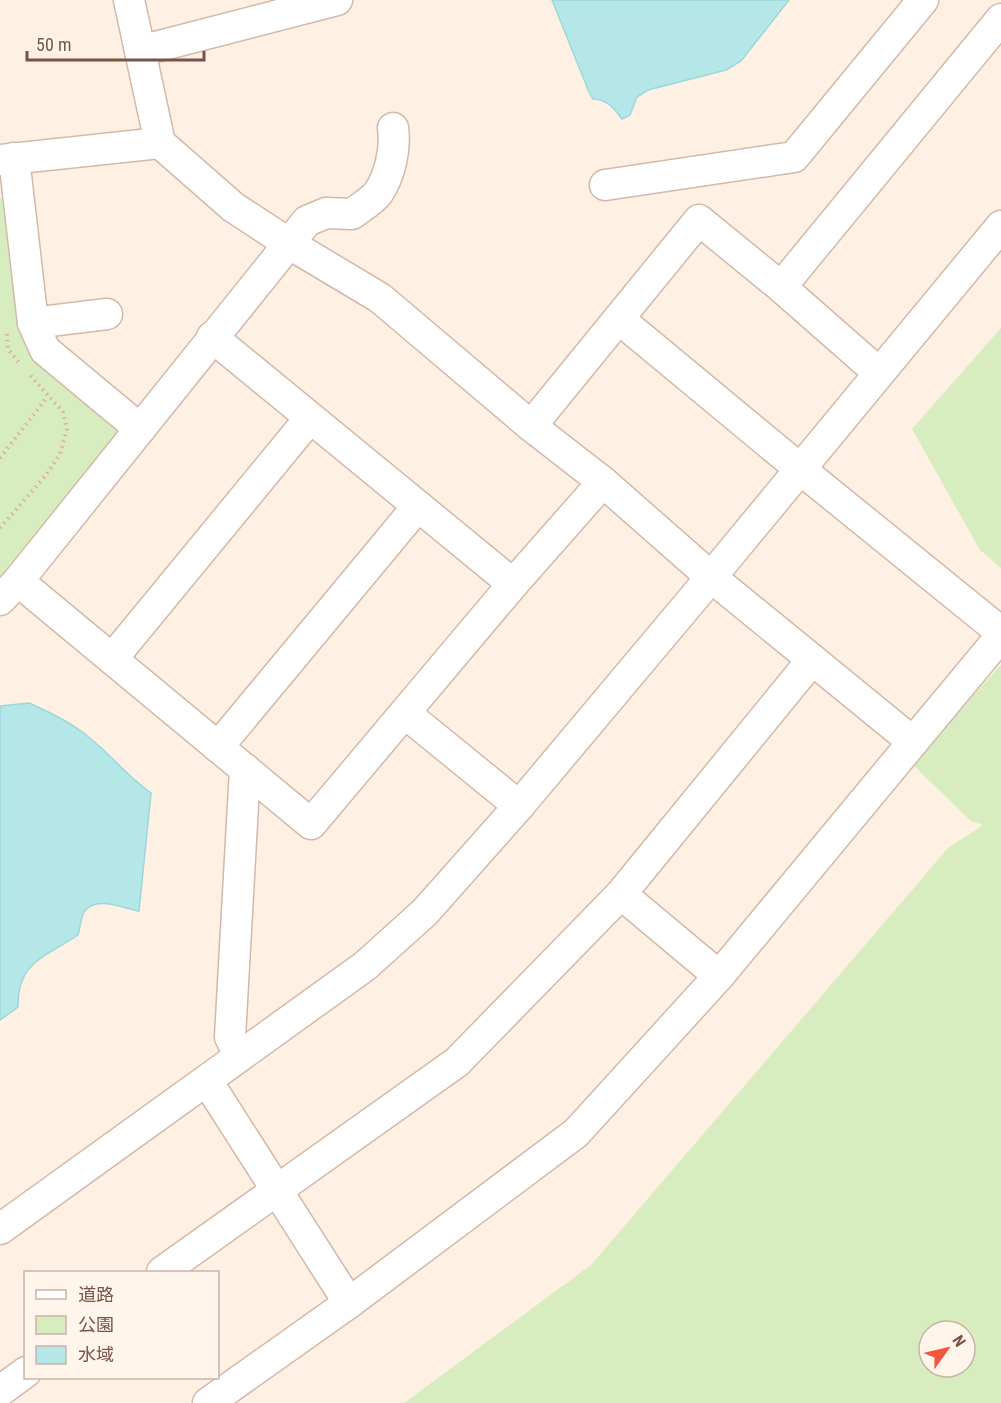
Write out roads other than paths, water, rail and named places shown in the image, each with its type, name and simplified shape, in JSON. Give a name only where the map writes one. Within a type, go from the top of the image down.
[{"type":"street","points":[[129,0],[160,143],[233,207],[380,298],[531,426],[603,482],[711,577],[913,742]]},
{"type":"street","points":[[140,51],[336,0]]},
{"type":"street","points":[[605,185],[794,157],[923,0]]},
{"type":"street","points":[[781,287],[1001,19]]},
{"type":"street","points":[[393,128],[394,139],[388,172],[377,194],[352,214],[326,213],[307,221],[9,591],[112,659],[311,824],[406,714],[513,584],[603,482]]},
{"type":"street","points":[[140,429],[45,350],[33,323],[7,159],[160,143]]},
{"type":"street","points":[[531,426],[699,220],[781,287],[879,373]]},
{"type":"street","points":[[0,1229],[365,966],[425,912],[519,806],[1001,226]]},
{"type":"street","points":[[33,323],[106,314]]},
{"type":"street","points":[[619,319],[1001,632]]},
{"type":"street","points":[[212,338],[513,584]]},
{"type":"street","points":[[112,659],[310,418]]},
{"type":"street","points":[[218,747],[418,506]]},
{"type":"street","points":[[208,1403],[350,1304],[576,1133],[719,976],[1001,636]]},
{"type":"street","points":[[163,1271],[457,1062],[621,894],[812,660]]},
{"type":"street","points":[[406,714],[519,806]]},
{"type":"street","points":[[240,1056],[230,1037],[244,769]]},
{"type":"street","points":[[621,894],[719,976]]},
{"type":"street","points":[[207,1081],[350,1304]]},
{"type":"street","points":[[0,1391],[24,1373]]},
{"type":"water","points":[[552,0],[789,0],[741,61],[726,70],[648,90],[637,97],[630,115],[622,119],[606,102],[593,99]]},
{"type":"water","points":[[29,703],[84,733],[151,793],[139,911],[102,903],[89,907],[83,914],[78,935],[45,955],[28,970],[22,979],[18,1007],[0,1020],[0,706]]}]
